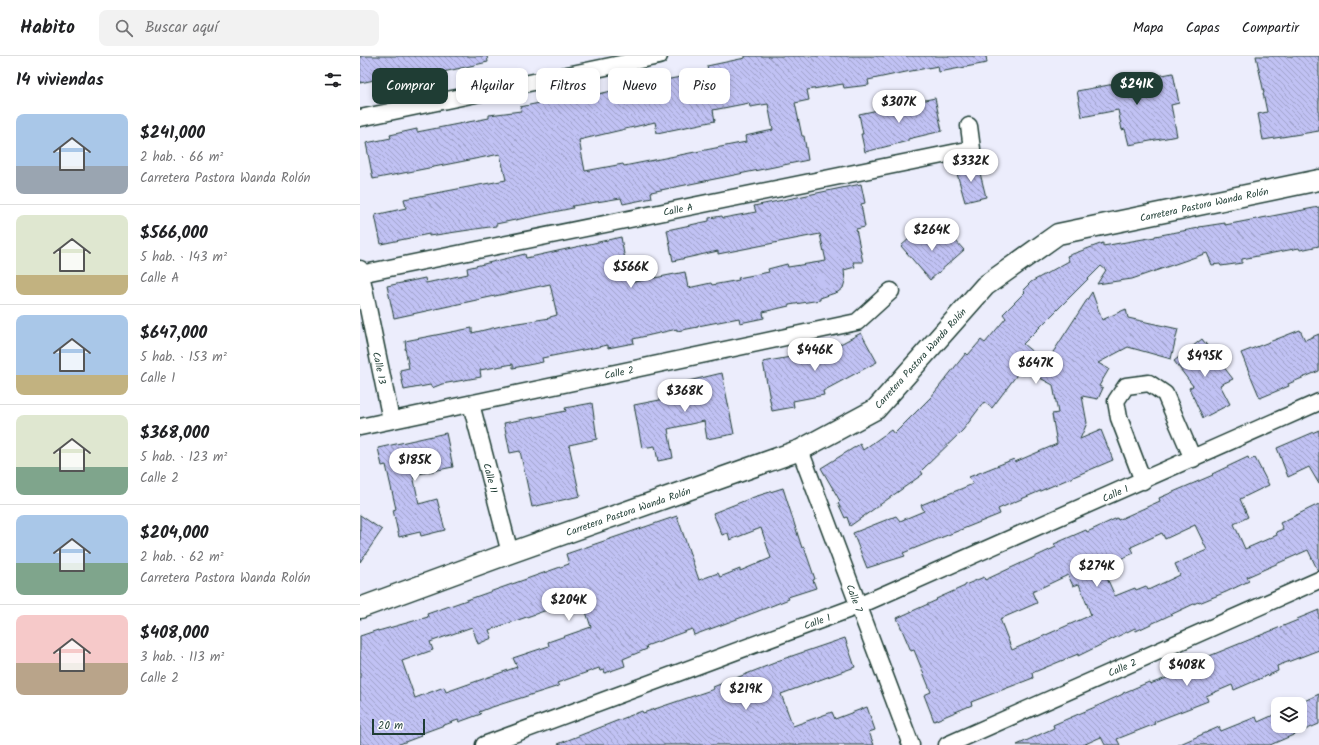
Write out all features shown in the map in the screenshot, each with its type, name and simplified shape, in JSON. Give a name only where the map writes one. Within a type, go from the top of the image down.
[{"type":"street","points":[[360,118],[659,56]]},
{"type":"street","name":"Calle A","points":[[360,272],[972,150],[969,126]]},
{"type":"street","name":"Carretera Pastora Wanda Rolón","points":[[360,608],[800,450],[876,409],[985,286],[1058,234],[1319,180]]},
{"type":"street","name":"Calle 13","points":[[360,272],[391,420]]},
{"type":"street","name":"Calle 2","points":[[360,427],[857,322],[891,291]]},
{"type":"street","points":[[1143,481],[1119,418],[1116,401],[1126,386],[1149,383],[1165,394],[1193,458]]},
{"type":"street","name":"Calle 1","points":[[484,745],[858,606],[1319,402]]},
{"type":"street","name":"Calle 11","points":[[471,404],[510,553]]},
{"type":"street","name":"Calle 7","points":[[800,450],[911,745]]},
{"type":"street","name":"Calle 2","points":[[946,745],[1319,580]]},
{"type":"building","points":[[360,56],[487,56],[488,62],[448,71],[448,68],[372,68],[372,80],[360,83]]},
{"type":"building","points":[[745,56],[986,56],[987,63],[939,72],[938,66],[868,80],[869,85],[844,88],[843,84],[807,90],[809,100],[795,103],[802,136],[804,136],[808,160],[651,192],[652,198],[623,204],[621,198],[572,206],[573,208],[496,224],[496,226],[429,236],[429,234],[381,244],[375,215],[406,208],[404,199],[506,180],[500,154],[373,179],[366,143],[391,138],[390,135],[417,129],[417,132],[489,118],[489,115],[521,111],[520,107],[536,104],[600,104],[600,94],[608,92],[608,104],[671,104],[671,79],[679,77],[679,104],[730,104],[730,68],[707,68],[707,66],[745,58]],"holes":[[[749,103],[750,107],[768,104],[773,130],[745,136],[746,142],[624,166],[623,164],[585,171],[579,140],[655,122],[657,133],[715,121],[713,110]]]},
{"type":"building","points":[[1256,56],[1319,56],[1319,131],[1263,140],[1258,114],[1267,112]]},
{"type":"building","points":[[1173,73],[1179,103],[1171,105],[1177,136],[1129,145],[1125,129],[1122,130],[1118,110],[1082,117],[1077,91]]},
{"type":"building","points":[[935,98],[942,131],[908,139],[908,141],[865,152],[859,114]]},
{"type":"building","points":[[978,165],[986,197],[965,202],[956,170]]},
{"type":"building","points":[[861,184],[865,203],[861,204],[865,227],[856,229],[863,262],[853,262],[855,267],[844,270],[845,281],[843,288],[838,292],[820,298],[820,300],[789,305],[763,312],[764,318],[740,323],[739,318],[677,331],[677,329],[633,339],[634,343],[608,348],[608,345],[542,358],[543,362],[513,368],[513,364],[480,370],[481,377],[442,384],[432,388],[430,385],[404,390],[400,370],[409,368],[405,341],[472,328],[472,333],[505,325],[550,318],[557,315],[550,284],[394,318],[387,286],[425,278],[426,283],[468,274],[467,268],[525,254],[526,258],[621,237],[629,283],[685,272],[688,288],[711,283],[712,285],[739,280],[738,278],[769,272],[768,269],[787,264],[788,267],[826,261],[820,234],[718,254],[718,251],[673,261],[667,230],[709,221],[709,218],[722,216],[723,218],[756,212],[754,206]]},
{"type":"building","points":[[1319,207],[1319,246],[1300,250],[1299,248],[1242,259],[1242,263],[1221,266],[1220,264],[1212,265],[1207,253],[1132,279],[1097,284],[1106,270],[1101,266],[1023,344],[1046,363],[1092,292],[1102,320],[1126,309],[1128,318],[1178,329],[1171,359],[1128,347],[1098,363],[1109,369],[1099,386],[1103,388],[1098,399],[1082,396],[1087,423],[1080,439],[1101,430],[1113,460],[998,509],[1000,514],[903,553],[905,556],[867,568],[853,533],[896,516],[900,521],[924,511],[921,505],[973,484],[969,477],[1014,459],[1015,462],[1057,444],[1052,414],[1058,413],[1053,385],[1027,371],[1024,375],[1019,372],[992,408],[984,402],[963,430],[921,471],[923,474],[850,526],[847,517],[845,518],[838,503],[840,501],[821,468],[860,444],[863,450],[891,430],[894,434],[931,397],[966,353],[968,355],[981,340],[985,343],[1006,318],[1003,314],[1025,292],[1023,290],[1031,282],[1069,261],[1067,256],[1103,243],[1103,246],[1155,237],[1199,227],[1225,223],[1225,225]]},
{"type":"building","points":[[920,229],[933,240],[945,229],[964,250],[930,280],[901,246]]},
{"type":"building","points":[[1300,330],[1305,340],[1319,334],[1319,371],[1260,398],[1241,353]]},
{"type":"building","points":[[861,333],[877,362],[823,391],[824,395],[793,401],[794,407],[772,411],[763,362],[829,350]]},
{"type":"building","points":[[1202,339],[1233,379],[1220,385],[1230,404],[1203,418],[1189,388],[1193,386],[1174,361]]},
{"type":"building","points":[[722,373],[734,434],[707,439],[704,421],[668,429],[673,458],[658,461],[655,446],[642,448],[634,405],[665,399],[663,387]]},
{"type":"building","points":[[592,403],[597,439],[569,445],[580,496],[532,507],[520,451],[510,453],[504,423],[566,411],[565,408]]},
{"type":"building","points":[[1319,430],[1319,484],[1309,467],[1288,477],[1277,448]]},
{"type":"building","points":[[446,433],[453,467],[413,475],[419,504],[437,499],[445,530],[421,536],[420,532],[399,537],[393,510],[396,509],[386,465],[382,466],[378,448]]},
{"type":"building","points":[[1248,457],[1249,460],[1255,458],[1269,485],[1240,499],[1248,517],[1234,524],[1245,549],[1277,535],[1276,532],[1283,529],[1280,523],[1319,504],[1319,571],[1308,550],[1247,577],[1249,581],[1226,592],[1199,603],[1198,602],[1136,631],[1135,628],[1078,656],[1078,654],[1032,673],[1033,678],[971,702],[972,705],[934,721],[924,695],[931,692],[914,650],[911,651],[897,618],[937,600],[936,599],[965,585],[984,577],[985,580],[1056,547],[1054,544],[1086,530],[1087,532],[1117,518],[1118,520],[1160,501],[1159,498],[1213,475],[1212,474]],"holes":[[[1195,525],[1207,550],[1175,564],[1180,575],[1148,590],[1146,586],[1136,590],[1135,588],[1115,596],[1102,567],[1134,553],[1131,547],[1162,533],[1165,539]],[[1068,575],[1073,586],[1079,584],[1091,615],[1012,650],[1000,619],[1037,603],[1032,592]]]},
{"type":"building","points":[[783,488],[802,548],[804,547],[815,579],[813,580],[816,588],[788,597],[789,599],[694,635],[692,629],[646,646],[647,649],[623,659],[625,666],[605,673],[604,670],[600,671],[599,668],[557,683],[559,686],[489,708],[479,712],[481,714],[459,722],[458,720],[420,734],[421,736],[397,745],[360,745],[360,636],[428,617],[427,614],[569,564],[566,554],[677,516],[699,580],[718,573],[720,577],[740,569],[740,571],[771,558],[761,528],[730,540],[728,533],[722,535],[713,513],[754,497]],"holes":[[[582,600],[591,627],[548,642],[549,646],[513,658],[517,667],[446,692],[444,687],[415,698],[402,661],[433,650],[430,642],[472,627],[478,644],[492,638],[489,630],[547,610]]]},
{"type":"building","points":[[360,515],[382,530],[360,562]]},
{"type":"building","points":[[1319,610],[1319,650],[1277,666],[1278,671],[1234,690],[1232,685],[1206,696],[1208,701],[1154,722],[1155,724],[1117,739],[1120,745],[1105,745],[1101,737],[1083,745],[1017,745],[1054,728],[1053,725],[1123,693],[1149,682],[1150,684],[1194,668],[1192,663]]},
{"type":"building","points":[[845,638],[855,667],[781,694],[793,726],[832,712],[835,719],[867,707],[875,730],[869,732],[874,745],[558,745],[642,711],[643,713],[714,689],[713,687],[777,661]]},
{"type":"building","points":[[1319,694],[1319,724],[1307,729],[1307,700]]},
{"type":"building","points":[[1271,716],[1271,733],[1298,733],[1270,745],[1178,745],[1219,727],[1221,731],[1256,717],[1258,722]]}]
